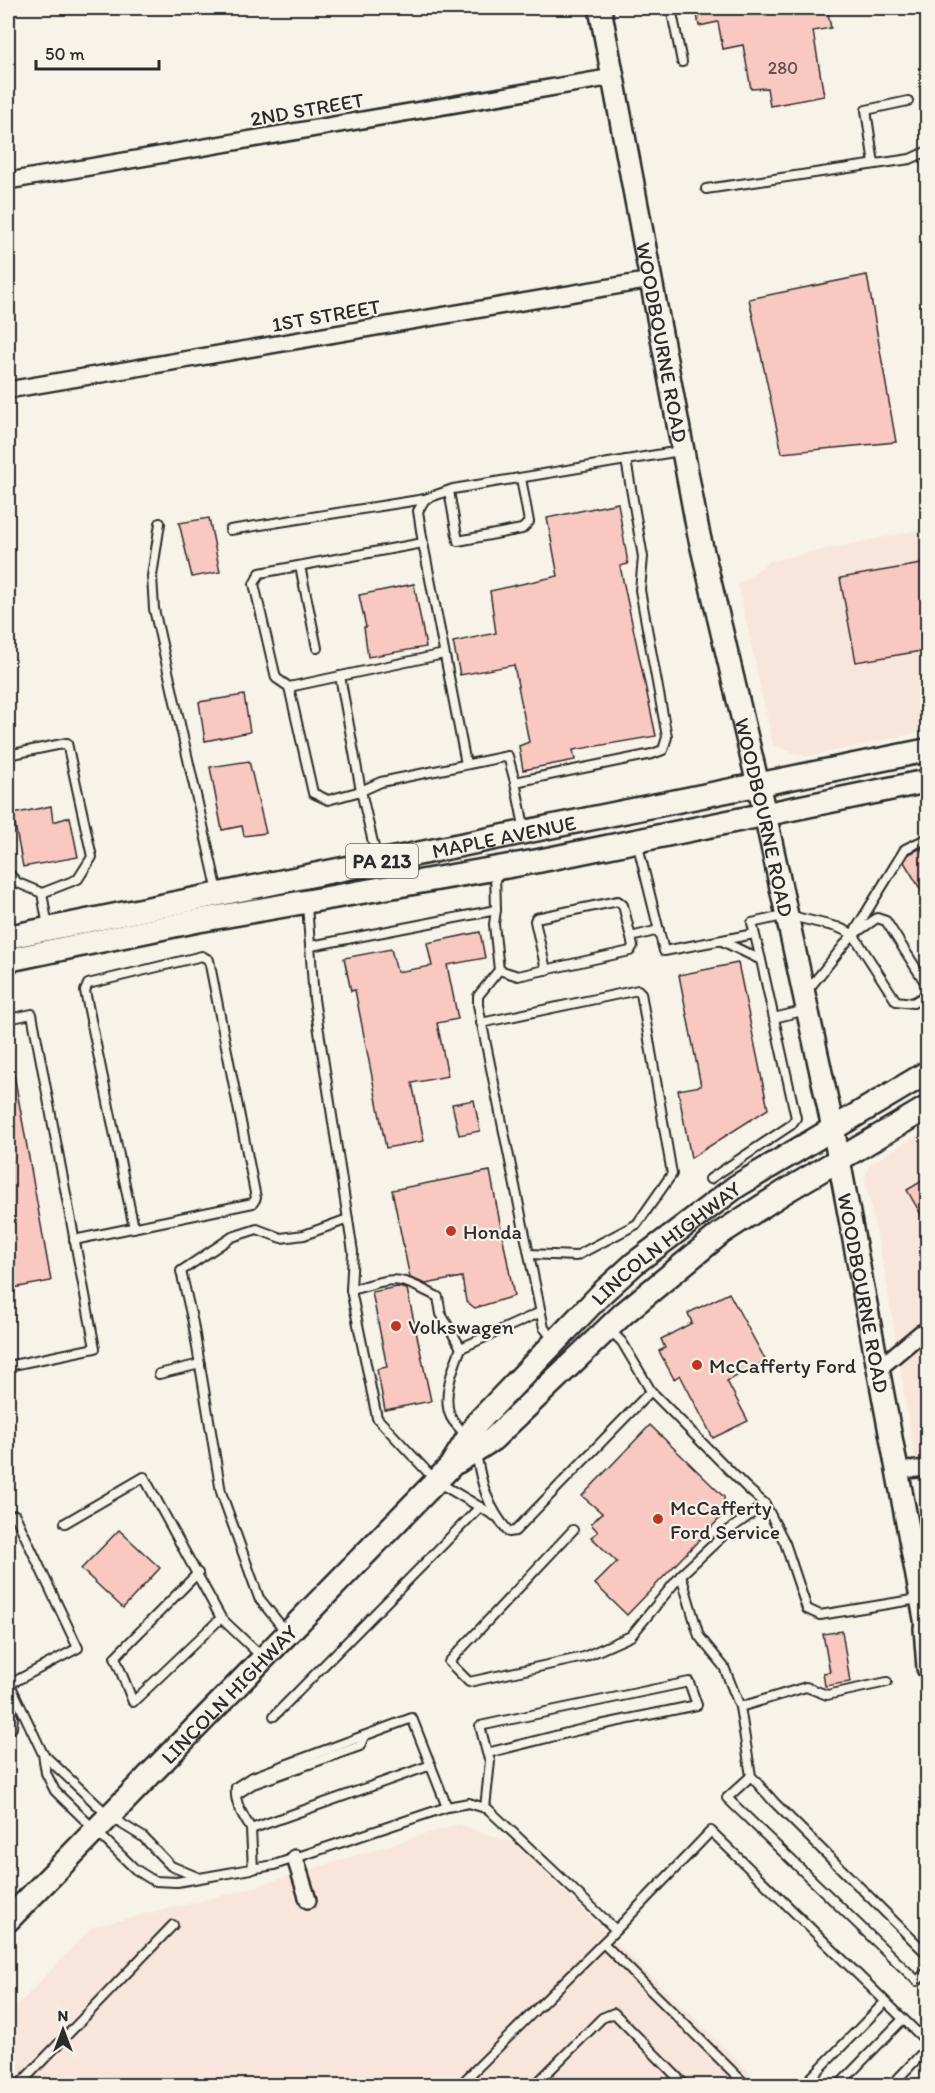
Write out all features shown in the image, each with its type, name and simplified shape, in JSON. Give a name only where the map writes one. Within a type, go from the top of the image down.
[{"type":"main road","name":"WOODBOURNE ROAD","points":[[600,8],[698,531],[756,784],[765,814],[806,1002],[896,1471],[921,1570],[920,1599],[926,1632],[927,1668]]},
{"type":"main road","name":"MAPLE AVENUE","points":[[8,937],[927,750]]},
{"type":"main road","name":"MAPLE AVENUE","points":[[8,960],[306,902],[495,869],[927,781]]},
{"type":"main road","name":"LINCOLN HIGHWAY","points":[[8,1920],[472,1444],[477,1423],[603,1292],[769,1154],[832,1128],[927,1072]]},
{"type":"main road","name":"LINCOLN HIGHWAY","points":[[472,1444],[493,1439],[655,1285],[721,1233],[927,1107]]},
{"type":"street","name":"2ND STREET","points":[[8,181],[613,77]]},
{"type":"street","name":"1ST STREET","points":[[8,390],[651,280]]},
{"type":"street","points":[[877,1370],[924,1331]]},
{"type":"street","points":[[896,1471],[927,1468]]},
{"type":"street","points":[[295,1858],[308,1900]]},
{"type":"lane","points":[[671,8],[681,62]]},
{"type":"lane","points":[[874,164],[866,110],[908,101]]},
{"type":"lane","points":[[706,189],[910,159],[927,151]]},
{"type":"lane","points":[[230,530],[425,499],[449,491],[683,450]]},
{"type":"lane","points":[[515,782],[663,750],[667,737],[640,590],[643,558],[626,460]]},
{"type":"lane","points":[[449,491],[458,541],[522,529],[529,522],[521,478]]},
{"type":"lane","points":[[425,499],[418,511],[466,764]]},
{"type":"lane","points":[[160,523],[152,576],[154,609],[218,894]]},
{"type":"lane","points":[[423,543],[260,573],[254,584],[276,678],[289,687],[313,793],[328,800],[361,791],[381,782],[508,756],[525,831]]},
{"type":"lane","points":[[300,566],[317,648]]},
{"type":"lane","points":[[289,687],[444,654]]},
{"type":"lane","points":[[340,676],[361,791],[378,861]]},
{"type":"lane","points":[[8,755],[67,743],[92,857],[78,879],[42,893],[18,883],[8,873]]},
{"type":"lane","points":[[774,1018],[806,1002],[853,934],[905,849],[927,838]]},
{"type":"lane","points":[[637,840],[664,951],[754,934]]},
{"type":"lane","points":[[495,869],[494,924],[499,970],[478,996],[481,1023],[544,1328],[555,1342]]},
{"type":"lane","points":[[42,893],[48,928]]},
{"type":"lane","points":[[499,970],[518,976],[546,970],[630,951],[633,946],[623,905],[618,901],[537,918],[535,921],[546,970]]},
{"type":"lane","points":[[306,902],[314,999],[352,1252],[351,1290],[377,1419],[480,1507],[495,1516]]},
{"type":"lane","points":[[311,946],[496,910]]},
{"type":"lane","points":[[710,1179],[769,1154],[796,1118],[752,922],[787,915],[837,927],[853,934],[896,1001],[913,1003],[927,994]]},
{"type":"lane","points":[[853,934],[877,918],[886,921],[927,987]]},
{"type":"lane","points":[[631,938],[659,930]]},
{"type":"lane","points":[[722,941],[761,960]]},
{"type":"lane","points":[[74,1240],[134,1228],[253,1203],[256,1198],[208,960],[202,956],[88,984],[86,991],[134,1228]]},
{"type":"lane","points":[[481,1023],[638,990],[641,993],[672,1174],[637,1224],[576,1256],[529,1254]]},
{"type":"lane","points":[[8,1019],[32,1014],[95,1348],[8,1366]]},
{"type":"lane","points":[[287,1633],[259,1598],[221,1492],[200,1364],[181,1271],[232,1237],[257,1229],[281,1238],[304,1235],[348,1219]]},
{"type":"lane","points":[[351,1290],[389,1280],[404,1280],[438,1297],[441,1314],[461,1348]]},
{"type":"lane","points":[[541,1312],[461,1348],[451,1375],[448,1401],[450,1415],[472,1444],[482,1489],[495,1516],[509,1532],[515,1531],[651,1391]]},
{"type":"lane","points":[[608,1328],[622,1342],[651,1391],[746,1487],[765,1503],[785,1543],[807,1610],[820,1615],[920,1599]]},
{"type":"lane","points":[[159,1374],[200,1364]]},
{"type":"lane","points":[[65,1522],[144,1477],[221,1618],[263,1658]]},
{"type":"lane","points":[[573,1530],[449,1662],[469,1683],[584,1657],[631,1636],[681,1575],[729,1530],[765,1503]]},
{"type":"lane","points":[[274,1716],[480,1507]]},
{"type":"lane","points":[[8,1517],[15,1515],[78,1648],[8,1683],[43,1754],[102,1823],[135,1869],[154,1881],[177,1882],[253,1869],[295,1858],[447,1807],[469,1803],[485,1808],[616,1930]]},
{"type":"lane","points":[[198,1573],[115,1657],[133,1701],[221,1618]]},
{"type":"lane","points":[[681,1575],[699,1636],[724,1667],[740,1707],[751,1776],[774,1802],[927,1955]]},
{"type":"lane","points":[[485,1808],[490,1761],[487,1753],[480,1726],[689,1682],[697,1705],[583,1728],[487,1753]]},
{"type":"lane","points":[[740,1707],[806,1687],[827,1695],[887,1682]]},
{"type":"lane","points":[[8,1730],[12,1728],[10,1716],[22,1710]]},
{"type":"lane","points":[[253,1869],[251,1829],[238,1808],[235,1796],[237,1787],[250,1778],[412,1718],[447,1807]]},
{"type":"lane","points":[[43,1754],[46,1773],[55,1791],[102,1823],[143,1837],[179,1872],[202,1878]]},
{"type":"lane","points":[[251,1829],[432,1765]]},
{"type":"lane","points":[[751,1776],[727,1798],[822,1887],[917,1981],[927,1971]]},
{"type":"lane","points":[[459,2085],[616,1930],[711,1831],[927,2045],[891,2085]]},
{"type":"lane","points":[[18,2085],[172,1925]]},
{"type":"lane","points":[[603,1943],[747,2085]]},
{"type":"lane","points":[[803,2085],[885,2002]]},
{"type":"lane","points":[[538,2085],[539,2081],[602,2019],[614,2013],[686,2085]]},
{"type":"lane","points":[[838,2085],[903,2019]]},
{"type":"shaded area","points":[[927,528],[927,731],[806,757],[773,745],[738,585],[770,561]]},
{"type":"shaded area","points":[[927,1129],[927,1538],[886,1278],[865,1179],[869,1165]]},
{"type":"shaded area","points":[[458,1824],[514,1843],[763,2085],[8,2085],[8,2015],[92,1927],[237,1892]]},
{"type":"building","points":[[696,8],[827,8],[831,28],[813,31],[824,96],[770,106],[767,88],[751,89],[743,45],[723,49],[718,22],[699,26]]},
{"type":"building","points":[[867,275],[896,442],[782,453],[749,299]]},
{"type":"building","points":[[618,503],[628,564],[620,566],[656,736],[573,750],[575,760],[523,770],[519,746],[529,742],[514,665],[460,675],[453,642],[496,633],[490,591],[558,576],[547,518]]},
{"type":"building","points":[[209,518],[220,572],[192,577],[179,523]]},
{"type":"building","points":[[927,563],[927,650],[856,662],[840,578]]},
{"type":"building","points":[[414,584],[426,647],[368,657],[364,627],[366,627],[359,595]]},
{"type":"building","points":[[244,695],[250,732],[205,741],[199,702]]},
{"type":"building","points":[[249,761],[266,833],[244,836],[242,826],[222,830],[210,767]]},
{"type":"building","points":[[51,806],[53,822],[70,817],[78,857],[23,867],[13,814]]},
{"type":"building","points":[[921,848],[927,859],[927,900],[904,862],[909,854]]},
{"type":"building","points":[[480,932],[485,958],[447,965],[458,1019],[437,1023],[448,1076],[412,1083],[424,1141],[386,1148],[355,990],[351,991],[344,958],[391,949],[397,972],[432,966],[427,943]]},
{"type":"building","points":[[738,963],[768,1109],[691,1158],[678,1090],[701,1086],[679,975]]},
{"type":"building","points":[[14,1074],[51,1281],[8,1289],[8,1075]]},
{"type":"building","points":[[474,1100],[480,1131],[459,1135],[452,1104]]},
{"type":"building","name":"Honda","points":[[490,1171],[514,1296],[475,1308],[466,1301],[462,1277],[426,1284],[410,1278],[392,1190]]},
{"type":"building","points":[[927,1178],[927,1225],[907,1190]]},
{"type":"building","name":"Volkswagen","points":[[397,1287],[407,1289],[431,1401],[385,1410],[377,1369],[387,1367],[372,1292]]},
{"type":"building","name":"McCafferty Ford","points":[[729,1293],[766,1361],[727,1381],[748,1421],[713,1438],[680,1375],[674,1379],[659,1351],[665,1348],[661,1339],[692,1323],[688,1313]]},
{"type":"building","name":"McCafferty Ford Service","points":[[650,1425],[724,1497],[724,1514],[627,1615],[595,1584],[617,1562],[591,1537],[598,1532],[591,1524],[602,1513],[582,1496]]},
{"type":"building","points":[[119,1530],[160,1568],[123,1608],[81,1569]]},
{"type":"building","points":[[842,1631],[850,1682],[825,1686],[823,1673],[830,1672],[823,1634]]},
{"type":"place","name":"Honda","points":[[451,1231]]},
{"type":"place","name":"Volkswagen","points":[[396,1326]]},
{"type":"place","name":"McCafferty Ford","points":[[697,1365]]},
{"type":"place","name":"McCafferty Ford Service","points":[[658,1519]]}]
